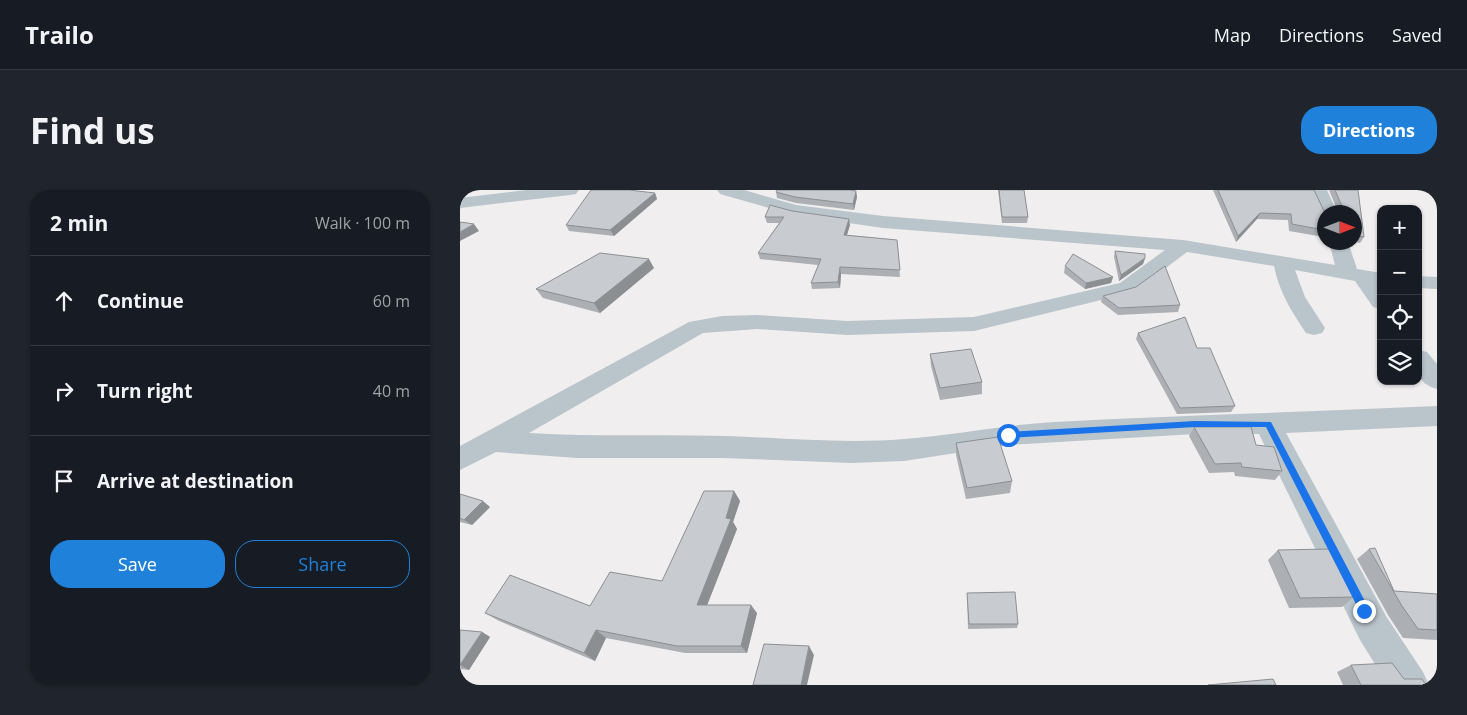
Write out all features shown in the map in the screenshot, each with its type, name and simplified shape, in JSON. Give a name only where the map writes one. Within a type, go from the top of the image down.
[{"type":"street","points":[[460,202],[570,190]]},
{"type":"street","points":[[726,190],[794,210],[883,222],[1183,246],[1235,253],[1365,277]]},
{"type":"street","points":[[1318,190],[1325,205]]},
{"type":"street","points":[[460,459],[697,327],[722,323],[757,322],[847,328],[974,324],[1127,288],[1183,246]]},
{"type":"street","points":[[1344,250],[1377,296]]},
{"type":"street","points":[[1284,263],[1287,283],[1295,300],[1314,328]]},
{"type":"street","points":[[1422,282],[1437,283]]},
{"type":"street","points":[[1422,363],[1437,380]]},
{"type":"street","points":[[493,442],[577,447],[722,447],[851,452],[904,450],[1008,435],[1195,424],[1268,424],[1437,416]]},
{"type":"street","points":[[1268,424],[1373,628],[1410,685]]},
{"type":"building","points":[[591,190],[629,190],[655,193],[610,230],[566,225]]},
{"type":"building","points":[[777,190],[856,191],[853,204],[795,197],[776,192]]},
{"type":"building","points":[[999,190],[1024,190],[1028,217],[1002,217]]},
{"type":"building","points":[[1218,190],[1314,190],[1321,205],[1317,205],[1317,229],[1292,224],[1291,214],[1260,213],[1238,236]]},
{"type":"building","points":[[1335,190],[1358,190],[1360,205],[1342,205]]},
{"type":"building","points":[[770,205],[792,211],[849,219],[844,235],[897,240],[900,270],[840,267],[838,282],[811,283],[821,259],[758,253],[784,217],[765,217]]},
{"type":"building","points":[[460,222],[474,224],[460,232]]},
{"type":"building","points":[[1115,251],[1145,254],[1145,258],[1121,275]]},
{"type":"building","points":[[600,253],[649,259],[594,303],[536,289]]},
{"type":"building","points":[[1073,254],[1113,277],[1086,283],[1065,266]]},
{"type":"building","points":[[1165,266],[1180,305],[1119,308],[1103,296],[1136,287]]},
{"type":"building","points":[[1185,317],[1197,348],[1210,348],[1235,406],[1180,408],[1138,333]]},
{"type":"building","points":[[971,349],[982,382],[940,388],[930,354]]},
{"type":"building","points":[[1194,427],[1251,427],[1256,445],[1274,447],[1282,471],[1242,467],[1241,463],[1215,464]]},
{"type":"building","points":[[998,437],[1012,481],[967,488],[956,443]]},
{"type":"building","points":[[704,491],[734,491],[726,518],[731,519],[697,605],[751,605],[741,646],[677,646],[596,630],[584,653],[485,613],[510,575],[590,606],[610,572],[662,581]]},
{"type":"building","points":[[460,494],[483,501],[464,520],[460,518]]},
{"type":"building","points":[[1375,548],[1394,591],[1437,594],[1437,630],[1418,629],[1402,606],[1369,549]]},
{"type":"building","points":[[1330,549],[1354,597],[1300,598],[1278,550]]},
{"type":"building","points":[[1015,592],[1018,624],[969,624],[967,593]]},
{"type":"building","points":[[460,630],[482,632],[460,665]]},
{"type":"building","points":[[764,644],[809,646],[801,685],[753,685]]},
{"type":"building","points":[[1392,663],[1404,679],[1422,679],[1426,685],[1361,685],[1351,665]]},
{"type":"building","points":[[1273,679],[1276,685],[1208,685]]},
{"type":"route","points":[[1008,435],[1195,424],[1268,424],[1364,611]]}]
